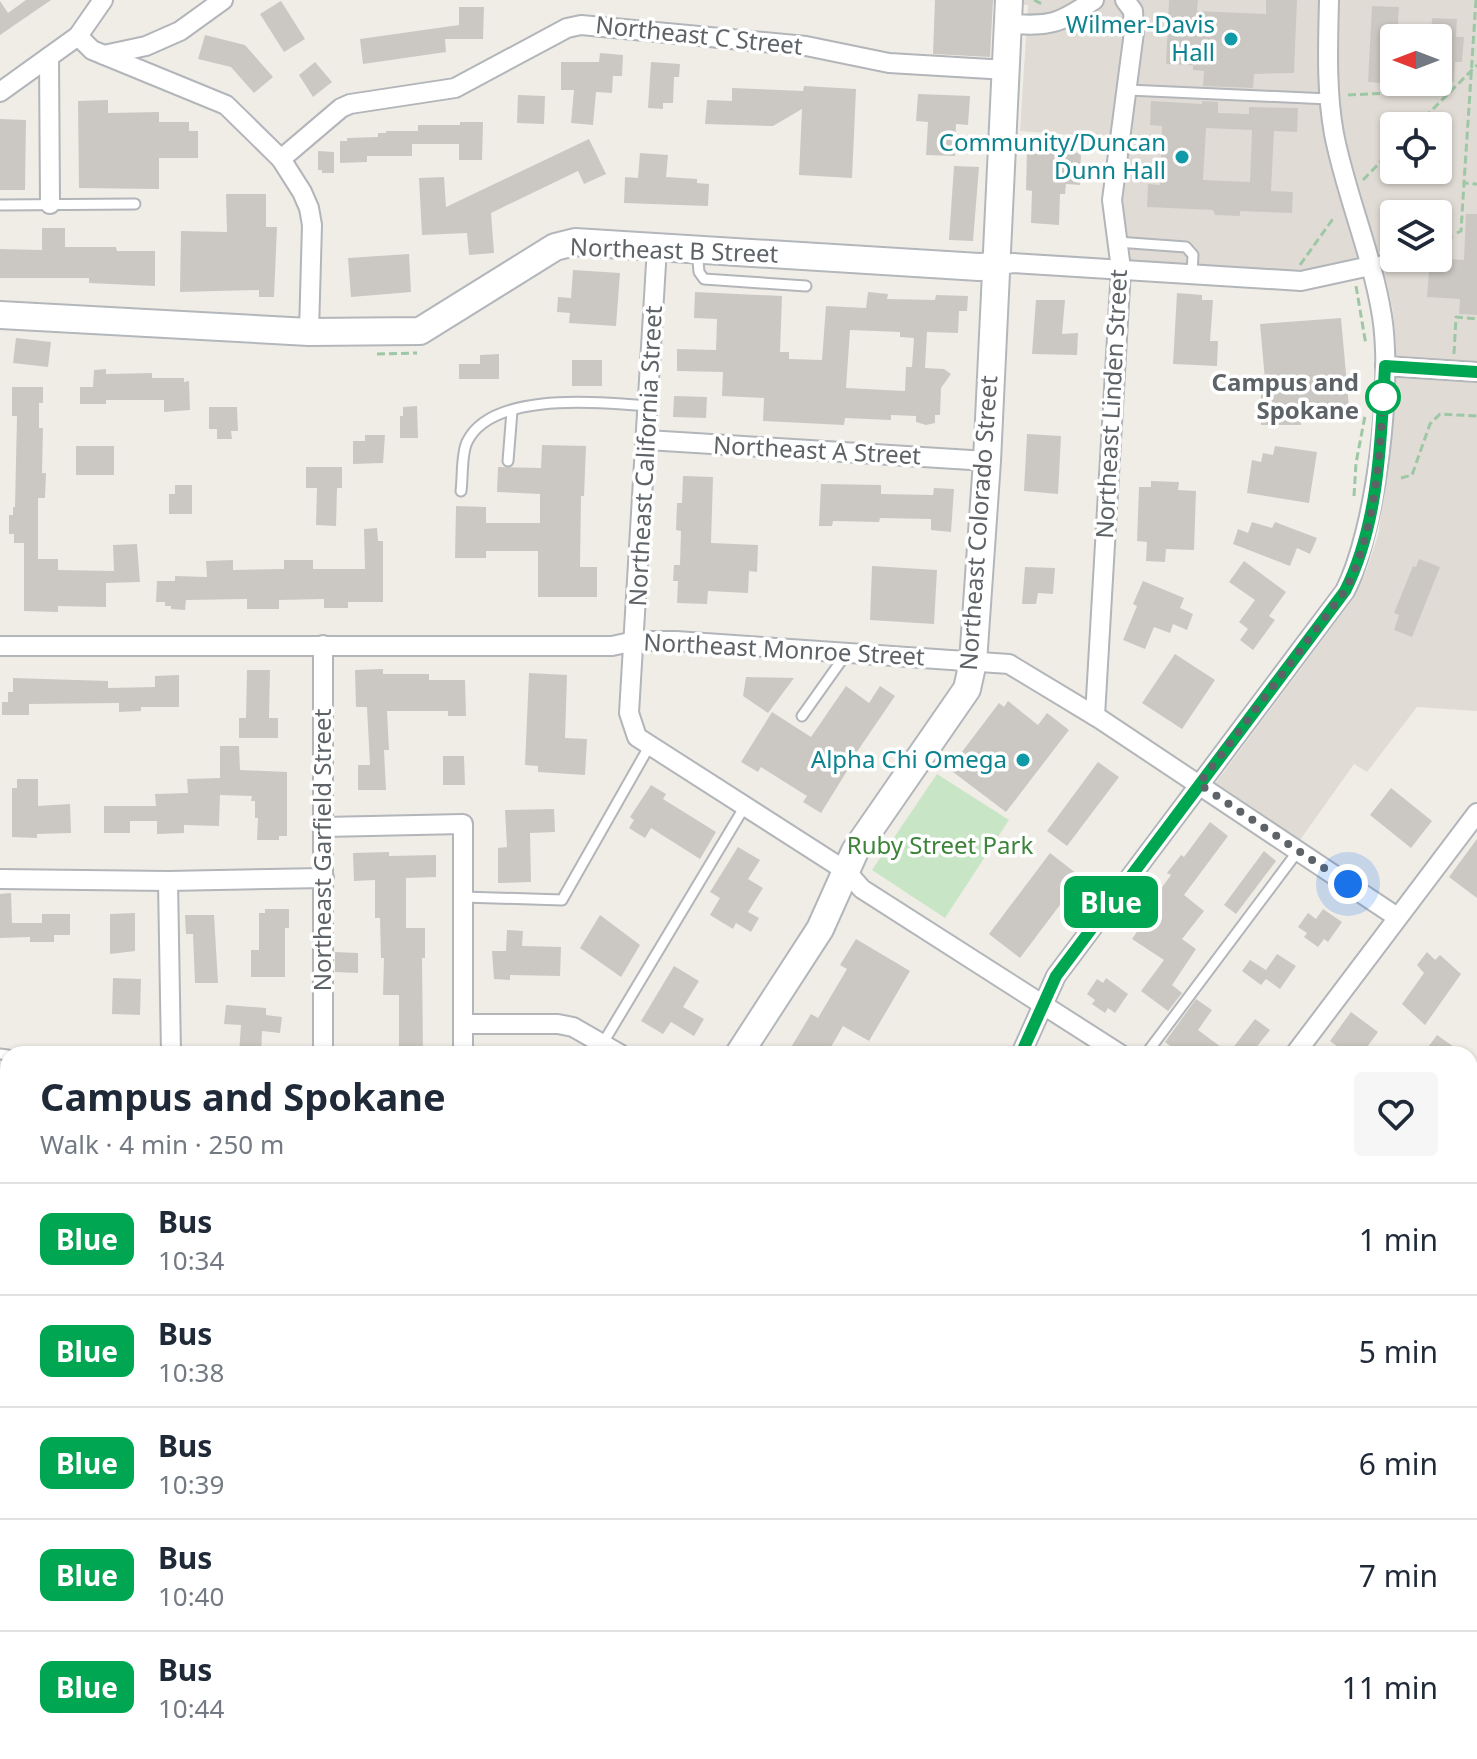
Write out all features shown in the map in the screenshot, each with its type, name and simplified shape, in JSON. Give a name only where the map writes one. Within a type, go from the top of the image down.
[{"type":"street","points":[[0,92],[78,36],[103,0]]},
{"type":"street","points":[[104,55],[146,46],[169,36],[223,0]]},
{"type":"street","points":[[1009,12],[1046,26],[1072,15],[1094,0]]},
{"type":"street","name":"Northeast Linden Street","points":[[1095,716],[1121,269],[1112,200],[1134,32],[1133,11],[1125,0]]},
{"type":"street","points":[[1024,1046],[1056,976],[1345,591],[1363,548],[1374,489],[1385,366],[1383,320],[1361,268],[1334,134],[1336,97],[1329,0]]},
{"type":"street","name":"Northeast Colorado Street","points":[[744,1046],[820,929],[855,851],[967,689],[973,662],[987,461],[1009,12]]},
{"type":"street","name":"Northeast C Street","points":[[281,159],[341,108],[455,88],[567,28],[581,25],[806,46],[889,63],[1007,70]]},
{"type":"street","points":[[78,36],[92,50],[226,105],[281,159],[302,192],[312,225],[309,332]]},
{"type":"street","points":[[49,57],[50,204]]},
{"type":"street","name":"Northeast B Street","points":[[0,315],[309,332],[420,331],[555,247],[575,242],[995,266],[1013,263],[1301,281],[1361,268]]},
{"type":"street","name":"Northeast California Street","points":[[650,745],[637,737],[629,713],[657,247]]},
{"type":"street","points":[[1385,366],[1477,372]]},
{"type":"street","name":"Northeast A Street","points":[[647,440],[987,461]]},
{"type":"street","name":"Northeast Monroe Street","points":[[0,646],[612,646],[635,641],[848,651],[1009,664],[1095,716],[1397,917]]},
{"type":"street","name":"Northeast Garfield Street","points":[[323,645],[323,1046]]},
{"type":"street","points":[[650,745],[846,871],[862,889],[1107,1046]]},
{"type":"street","points":[[1301,1046],[1477,813]]},
{"type":"street","points":[[324,827],[463,824],[463,1046]]},
{"type":"street","points":[[0,879],[168,881],[324,878]]},
{"type":"street","points":[[168,881],[171,1046]]},
{"type":"street","points":[[463,1024],[558,1024],[573,1027],[608,1046]]},
{"type":"lane","points":[[1128,90],[1336,97]]},
{"type":"lane","points":[[0,205],[135,204]]},
{"type":"lane","points":[[1117,242],[1186,247],[1193,255],[1192,273]]},
{"type":"lane","points":[[697,249],[699,272],[704,279],[806,286]]},
{"type":"lane","points":[[1361,268],[1380,261]]},
{"type":"lane","points":[[461,491],[465,444],[476,428],[495,416],[536,404],[578,402],[648,406]]},
{"type":"lane","points":[[508,461],[512,411]]},
{"type":"lane","points":[[802,716],[848,651]]},
{"type":"lane","points":[[463,897],[562,900],[650,745]]},
{"type":"lane","points":[[603,1043],[745,806]]},
{"type":"lane","points":[[1152,1046],[1298,851]]},
{"type":"path","points":[[1034,0],[1049,6]]},
{"type":"path","points":[[1462,223],[1476,0]]},
{"type":"path","points":[[1452,90],[1477,65]]},
{"type":"path","points":[[1336,97],[1380,94]]},
{"type":"path","points":[[1430,112],[1446,96]]},
{"type":"path","points":[[1362,180],[1380,162]]},
{"type":"path","points":[[1464,183],[1477,184]]},
{"type":"path","points":[[1289,280],[1335,216]]},
{"type":"path","points":[[1361,268],[1366,347]]},
{"type":"path","points":[[1454,354],[1456,317],[1477,319]]},
{"type":"path","points":[[1401,478],[1412,475],[1430,424],[1440,414],[1477,416]]},
{"type":"path","points":[[1354,507],[1356,463],[1365,416]]},
{"type":"shaded area","points":[[928,0],[1477,0],[1477,711],[1417,707],[1367,772],[1354,764],[1300,840],[1215,784],[1353,599],[1367,569],[1378,535],[1391,439],[1396,344],[1384,272],[1452,272],[1452,200],[1380,200],[1380,252],[1338,267],[1301,273],[1126,263],[1118,201],[1125,139],[1020,131],[1028,5]]},
{"type":"green space","name":"Ruby Street Park","points":[[937,774],[1009,820],[945,918],[872,870]]},
{"type":"building","points":[[26,0],[51,0],[0,35],[0,1],[8,13]]},
{"type":"building","points":[[935,0],[993,0],[990,57],[933,54]]},
{"type":"building","name":"Wilmer-Davis Hall","points":[[1169,0],[1198,0],[1197,11],[1266,14],[1266,0],[1297,0],[1294,73],[1254,74],[1253,88],[1203,86],[1204,71],[1193,70],[1193,65],[1166,64]]},
{"type":"building","points":[[281,1],[305,39],[284,52],[260,14]]},
{"type":"building","points":[[1372,6],[1399,7],[1398,24],[1380,24],[1380,83],[1368,82]]},
{"type":"building","points":[[459,7],[484,7],[483,39],[445,39],[446,52],[363,64],[360,39],[459,25]]},
{"type":"building","points":[[1432,18],[1457,19],[1456,37],[1464,37],[1462,62],[1455,62],[1454,82],[1452,24],[1432,24]]},
{"type":"building","points":[[205,35],[245,45],[273,77],[254,93],[231,67],[198,59]]},
{"type":"building","points":[[600,53],[623,55],[622,76],[613,76],[612,93],[596,92],[593,125],[571,123],[574,90],[561,90],[561,62],[599,62]]},
{"type":"building","points":[[315,62],[332,82],[313,97],[299,75]]},
{"type":"building","points":[[651,62],[680,64],[679,77],[674,77],[673,103],[663,103],[663,109],[648,108]]},
{"type":"building","points":[[804,86],[856,89],[852,178],[799,175],[802,109],[773,126],[705,124],[707,100],[732,101],[732,88],[803,91]]},
{"type":"building","points":[[918,94],[970,96],[968,125],[956,124],[955,156],[926,155],[928,122],[916,121]]},
{"type":"building","points":[[518,95],[545,96],[544,124],[517,123]]},
{"type":"building","points":[[108,100],[108,113],[159,112],[159,122],[189,122],[189,131],[198,131],[198,158],[159,158],[159,189],[79,188],[78,101]]},
{"type":"building","name":"Community/Duncan Dunn Hall","points":[[1151,101],[1218,102],[1218,113],[1249,114],[1249,107],[1298,108],[1297,132],[1274,131],[1271,191],[1293,192],[1292,213],[1240,211],[1240,216],[1215,215],[1213,210],[1147,207],[1148,184],[1160,185],[1162,126],[1150,125]],"holes":[[[1206,128],[1252,130],[1250,182],[1203,180]]]},
{"type":"building","points":[[0,119],[26,120],[25,190],[0,190]]},
{"type":"building","points":[[460,122],[483,122],[482,160],[459,160],[459,144],[412,144],[412,156],[367,156],[367,162],[340,163],[340,141],[347,141],[347,138],[378,137],[378,133],[386,131],[418,131],[418,125],[460,125]]},
{"type":"building","points":[[589,139],[606,174],[584,184],[578,171],[491,213],[494,253],[469,255],[467,233],[422,235],[419,178],[444,177],[446,207]]},
{"type":"building","points":[[1034,140],[1051,141],[1050,151],[1081,153],[1080,185],[1066,184],[1065,194],[1060,194],[1059,225],[1031,223],[1032,191],[1026,190],[1027,150],[1034,150]]},
{"type":"building","points":[[318,151],[334,152],[334,173],[318,170]]},
{"type":"building","points":[[640,153],[668,155],[666,177],[697,179],[697,183],[709,184],[708,206],[624,203],[625,177],[638,178]]},
{"type":"building","points":[[954,166],[979,167],[973,241],[949,240]]},
{"type":"building","points":[[226,194],[266,194],[266,227],[277,227],[274,297],[259,297],[259,290],[180,292],[181,231],[227,232]]},
{"type":"building","points":[[1466,214],[1477,214],[1477,315],[1459,314],[1460,299],[1427,297],[1429,272],[1452,272],[1452,259],[1464,260]]},
{"type":"building","points":[[42,228],[65,228],[65,247],[155,251],[155,286],[89,283],[89,278],[0,278],[0,249],[42,250]]},
{"type":"building","points":[[409,254],[411,292],[351,297],[348,258]]},
{"type":"building","points":[[573,270],[620,273],[616,326],[569,323],[570,313],[557,312],[558,297],[571,298]]},
{"type":"building","points":[[695,292],[782,296],[780,352],[789,352],[789,359],[822,360],[826,306],[866,308],[868,292],[888,294],[887,299],[935,300],[936,295],[968,296],[967,311],[959,311],[958,333],[927,332],[925,368],[944,369],[951,374],[941,388],[940,415],[935,415],[935,423],[926,425],[916,422],[916,416],[891,415],[891,420],[845,418],[844,425],[763,421],[764,398],[722,396],[723,372],[677,371],[677,349],[716,350],[717,319],[694,318]],"holes":[[[850,330],[900,332],[900,337],[914,338],[912,367],[906,367],[905,391],[846,388]]]},
{"type":"building","points":[[1177,293],[1202,295],[1202,300],[1213,300],[1210,341],[1218,341],[1217,366],[1173,364]]},
{"type":"building","points":[[1036,300],[1065,300],[1062,334],[1078,333],[1077,355],[1032,354]]},
{"type":"building","points":[[1341,318],[1349,407],[1300,407],[1301,425],[1261,425],[1261,380],[1265,380],[1260,324]]},
{"type":"building","points":[[16,338],[51,342],[48,367],[13,363]]},
{"type":"building","points":[[499,354],[499,379],[459,379],[459,364],[480,364],[480,355]]},
{"type":"building","points":[[572,360],[602,360],[602,386],[572,386]]},
{"type":"building","points":[[106,369],[106,374],[152,373],[152,378],[184,378],[184,382],[189,381],[190,410],[164,412],[164,400],[106,400],[106,404],[80,404],[80,387],[93,387],[94,370]]},
{"type":"building","points":[[12,387],[43,387],[43,403],[39,403],[39,428],[43,428],[42,473],[46,473],[45,498],[38,498],[38,559],[58,559],[58,570],[114,571],[113,545],[137,544],[140,582],[106,583],[106,607],[58,606],[58,612],[24,611],[24,543],[14,543],[14,534],[9,534],[9,515],[13,515],[15,507],[17,416],[12,416]]},
{"type":"building","points":[[674,396],[707,397],[706,418],[673,417]]},
{"type":"building","points":[[417,406],[418,438],[400,438],[403,407]]},
{"type":"building","points":[[209,407],[237,407],[238,431],[231,431],[232,439],[217,439],[217,429],[209,429]]},
{"type":"building","points":[[1027,434],[1061,436],[1058,494],[1024,491]]},
{"type":"building","points":[[365,435],[385,435],[383,463],[353,464],[353,441],[365,441]]},
{"type":"building","points":[[542,445],[586,446],[584,496],[581,496],[580,567],[597,567],[597,597],[538,597],[538,551],[486,551],[486,558],[455,558],[456,506],[486,507],[486,523],[540,523],[540,494],[497,492],[498,467],[541,468]]},
{"type":"building","points":[[76,446],[114,446],[114,475],[76,475]]},
{"type":"building","points":[[1275,446],[1317,452],[1309,503],[1247,493],[1252,460],[1261,462],[1263,453],[1273,455]]},
{"type":"building","points":[[306,467],[342,467],[342,488],[337,488],[336,526],[316,525],[317,488],[306,488]]},
{"type":"building","points":[[683,476],[713,477],[711,543],[758,545],[757,572],[749,571],[748,593],[708,591],[707,604],[677,603],[678,581],[673,581],[674,565],[680,565],[681,531],[676,530],[677,503],[682,503]]},
{"type":"building","points":[[1151,481],[1179,482],[1178,490],[1196,491],[1194,550],[1166,549],[1165,562],[1146,561],[1147,542],[1137,541],[1139,487],[1151,487]]},
{"type":"building","points":[[821,484],[881,485],[881,494],[933,495],[934,488],[954,489],[951,532],[931,530],[931,519],[880,518],[879,522],[833,521],[832,526],[819,526]]},
{"type":"building","points":[[175,485],[192,485],[192,514],[169,514],[169,494],[175,494]]},
{"type":"building","points":[[1252,522],[1272,528],[1275,522],[1317,538],[1310,554],[1297,548],[1290,566],[1233,544],[1238,529],[1248,533]]},
{"type":"building","points":[[377,528],[378,541],[383,541],[383,602],[348,602],[348,608],[324,608],[324,599],[279,600],[279,609],[247,609],[247,599],[186,600],[185,610],[171,609],[171,606],[165,606],[165,602],[156,602],[157,581],[175,581],[175,576],[207,577],[206,561],[233,560],[233,570],[284,569],[284,560],[313,560],[313,569],[365,569],[364,529]]},
{"type":"building","points":[[1419,559],[1440,567],[1412,637],[1394,630],[1399,615],[1394,613],[1413,566],[1416,567]]},
{"type":"building","points":[[1244,561],[1286,592],[1269,616],[1275,620],[1253,650],[1240,640],[1248,629],[1239,622],[1255,600],[1229,582]]},
{"type":"building","points":[[872,566],[937,570],[934,624],[870,620]]},
{"type":"building","points":[[1025,567],[1055,568],[1053,594],[1038,593],[1036,604],[1022,604]]},
{"type":"building","points":[[1143,581],[1184,598],[1180,608],[1193,614],[1187,630],[1173,624],[1170,633],[1154,627],[1145,649],[1123,640]]},
{"type":"building","points":[[1175,654],[1215,680],[1182,729],[1142,703]]},
{"type":"building","points":[[383,669],[383,674],[429,674],[429,680],[465,680],[466,716],[448,716],[448,711],[387,711],[389,750],[384,750],[386,790],[358,790],[358,765],[370,765],[367,707],[356,707],[355,670]]},
{"type":"building","points":[[247,670],[270,670],[269,718],[278,718],[278,738],[239,738],[239,718],[246,718]]},
{"type":"building","points":[[529,673],[567,675],[565,738],[587,739],[585,775],[538,772],[538,766],[525,765]]},
{"type":"building","points":[[179,675],[179,707],[141,707],[141,711],[119,712],[119,703],[29,704],[29,715],[2,715],[2,702],[8,702],[8,692],[13,692],[13,678],[108,681],[108,688],[155,687],[155,676]]},
{"type":"building","points":[[746,677],[794,678],[768,713],[743,696]]},
{"type":"building","points":[[846,686],[869,703],[880,686],[895,696],[850,762],[821,813],[803,802],[807,796],[761,767],[758,772],[741,762],[772,712],[811,737]]},
{"type":"building","name":"Alpha Chi Omega","points":[[1008,701],[1038,725],[1047,713],[1069,730],[1006,812],[949,769],[999,703],[1004,707]]},
{"type":"building","points":[[220,746],[239,746],[240,770],[287,772],[287,836],[279,836],[279,840],[257,840],[258,818],[255,818],[252,796],[220,795],[219,826],[184,825],[184,833],[157,834],[157,821],[130,821],[130,833],[104,833],[104,806],[156,806],[155,794],[188,793],[187,779],[220,778]]},
{"type":"building","points":[[443,756],[464,756],[465,785],[443,785]]},
{"type":"building","points":[[1098,762],[1119,777],[1067,846],[1047,831]]},
{"type":"building","points":[[17,779],[38,779],[38,806],[70,804],[71,833],[37,834],[37,838],[12,837],[12,788],[17,788]]},
{"type":"building","points":[[651,785],[666,794],[663,799],[716,832],[700,859],[651,828],[645,838],[629,828],[634,820],[630,817]]},
{"type":"building","points":[[1391,788],[1432,821],[1411,848],[1370,815]]},
{"type":"building","points":[[554,809],[555,832],[530,833],[531,882],[498,883],[498,848],[507,847],[505,810]]},
{"type":"building","points":[[1210,822],[1228,836],[1184,895],[1204,911],[1182,939],[1196,949],[1172,985],[1182,993],[1168,1011],[1141,991],[1164,960],[1132,939],[1156,904],[1152,901],[1171,875],[1167,873],[1181,855],[1184,857]]},
{"type":"building","points":[[1477,839],[1477,898],[1449,877]]},
{"type":"building","points":[[738,847],[760,860],[748,879],[763,888],[748,912],[759,918],[751,932],[736,923],[733,929],[710,915],[720,898],[710,892]]},
{"type":"building","points":[[1264,851],[1276,861],[1236,914],[1224,905]]},
{"type":"building","points":[[353,853],[436,855],[436,877],[406,878],[406,928],[425,928],[425,958],[422,958],[423,1046],[399,1046],[399,995],[383,995],[384,958],[381,958],[380,918],[375,918],[375,880],[354,881]]},
{"type":"building","points":[[1050,853],[1081,877],[1020,958],[989,934]]},
{"type":"building","points":[[11,893],[12,923],[42,923],[42,914],[70,914],[70,935],[54,935],[54,942],[30,942],[30,937],[0,938],[0,894]]},
{"type":"building","points":[[265,909],[289,909],[289,928],[285,928],[285,977],[251,977],[251,950],[259,950],[259,913],[265,913]]},
{"type":"building","points":[[1323,909],[1342,922],[1328,942],[1324,939],[1318,947],[1304,937],[1307,933],[1298,927],[1308,913],[1316,919]]},
{"type":"building","points":[[135,913],[135,951],[110,954],[110,914]]},
{"type":"building","points":[[185,915],[214,915],[218,983],[195,983],[193,934],[186,934]]},
{"type":"building","points":[[600,915],[640,945],[621,977],[580,948]]},
{"type":"building","points":[[507,930],[523,931],[522,946],[561,947],[560,976],[510,975],[510,980],[494,979],[492,951],[506,951]]},
{"type":"building","points":[[856,939],[910,971],[869,1041],[843,1026],[832,1046],[792,1046],[811,1014],[818,1018],[847,969],[840,965]]},
{"type":"building","points":[[335,952],[358,953],[358,973],[335,972]]},
{"type":"building","points":[[1427,952],[1435,960],[1440,955],[1461,974],[1425,1025],[1402,1004],[1424,973],[1417,965]]},
{"type":"building","points":[[1277,954],[1296,966],[1280,989],[1266,979],[1261,985],[1242,971],[1250,960],[1266,970]]},
{"type":"building","points":[[674,966],[699,981],[683,1007],[704,1019],[694,1036],[671,1022],[663,1034],[641,1021]]},
{"type":"building","points":[[113,978],[141,979],[140,1015],[112,1014]]},
{"type":"building","points":[[1106,978],[1128,994],[1115,1013],[1108,1008],[1105,1013],[1092,1004],[1095,1000],[1087,994],[1097,979],[1103,983]]},
{"type":"building","points":[[1196,999],[1212,1010],[1198,1030],[1220,1046],[1170,1046],[1165,1042]]},
{"type":"building","points":[[226,1005],[266,1008],[266,1015],[282,1017],[280,1033],[262,1031],[261,1046],[240,1046],[241,1025],[224,1024]]},
{"type":"building","points":[[1351,1012],[1378,1032],[1368,1046],[1337,1046],[1330,1041]]},
{"type":"building","points":[[1255,1019],[1270,1030],[1257,1046],[1234,1046]]},
{"type":"building","points":[[1437,1035],[1453,1046],[1429,1046]]},
{"type":"bus line","name":"Blue","points":[[1026,1046],[1056,976],[1345,591],[1363,548],[1374,489],[1385,366],[1477,372]]},
{"type":"place","name":"Wilmer-Davis Hall","points":[[1231,39]]},
{"type":"place","name":"Community/Duncan Dunn Hall","points":[[1182,157]]},
{"type":"place","name":"Campus and Spokane","points":[[1383,397]]},
{"type":"place","name":"Alpha Chi Omega","points":[[1023,760]]},
{"type":"route","points":[[1348,884],[1199,784],[1345,591],[1363,548],[1374,489],[1383,394],[1383,397]]}]
